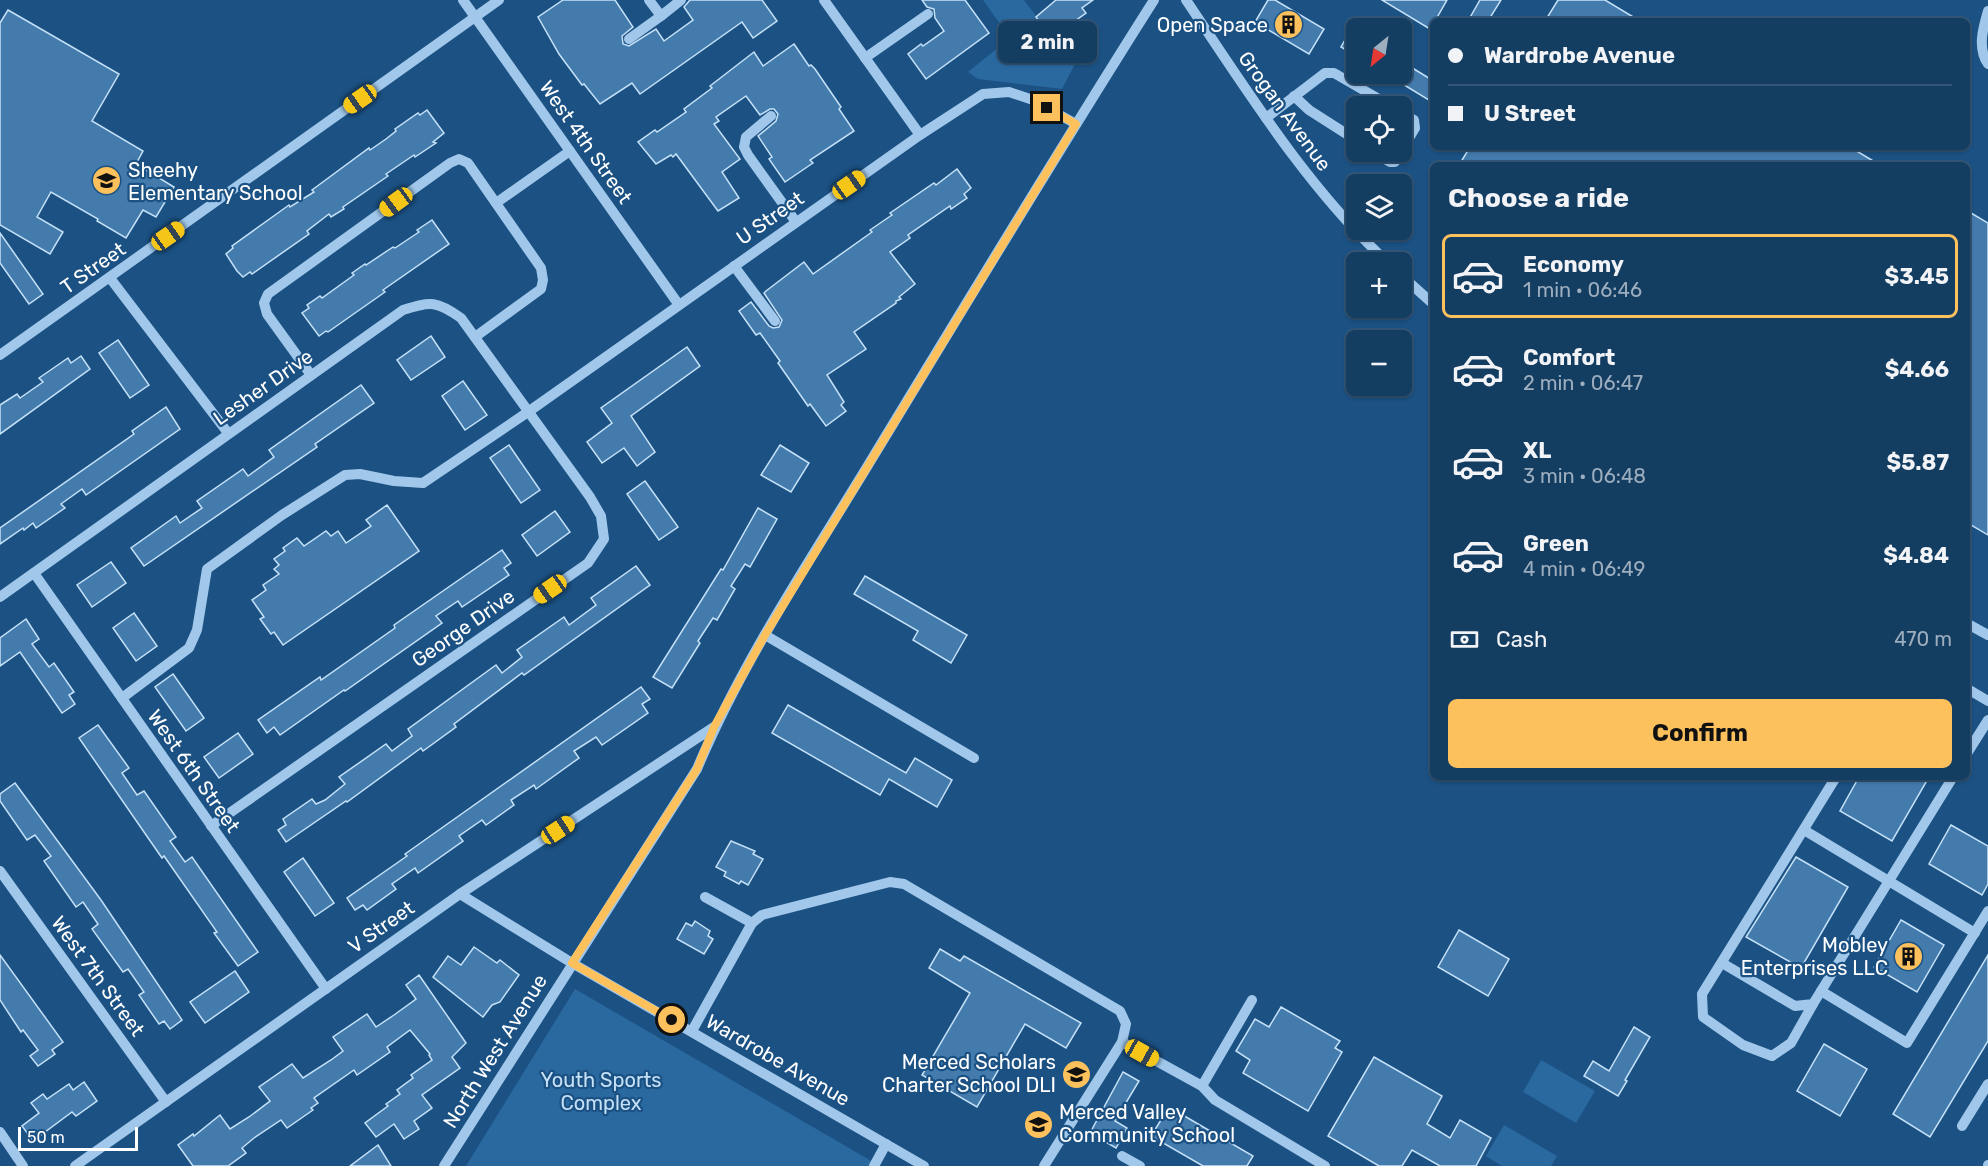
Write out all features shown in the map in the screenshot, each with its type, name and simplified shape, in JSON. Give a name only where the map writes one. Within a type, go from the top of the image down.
[{"type":"street","name":"West 4th Street","points":[[463,0],[679,305]]},
{"type":"street","name":"T Street","points":[[0,356],[499,0]]},
{"type":"street","points":[[649,0],[661,16]]},
{"type":"street","points":[[629,39],[681,0]]},
{"type":"street","points":[[824,0],[920,135]]},
{"type":"street","name":"North West Avenue","points":[[444,1166],[697,769],[714,727],[765,635],[1154,0]]},
{"type":"street","name":"Grogan Avenue","points":[[1186,0],[1306,174],[1352,228],[1377,252]]},
{"type":"street","points":[[1988,10],[1981,39],[1985,60],[1988,63]]},
{"type":"street","points":[[865,58],[927,14]]},
{"type":"street","points":[[1266,118],[1325,73],[1334,73],[1374,96]]},
{"type":"street","name":"U Street","points":[[122,698],[189,648],[197,630],[207,569],[345,474],[423,483],[528,412],[920,135],[983,94],[1009,92],[1033,100],[1076,124]]},
{"type":"street","points":[[1294,96],[1309,110],[1346,134]]},
{"type":"street","points":[[771,116],[746,137],[744,147],[796,222]]},
{"type":"street","points":[[1412,119],[1415,128],[1412,133]]},
{"type":"street","points":[[496,203],[570,151]]},
{"type":"street","points":[[311,375],[267,314],[264,303],[268,294],[450,163],[459,159],[468,163],[542,268],[541,289],[475,337]]},
{"type":"street","points":[[734,266],[775,321]]},
{"type":"street","points":[[110,278],[228,433]]},
{"type":"street","points":[[1412,285],[1430,301]]},
{"type":"street","name":"Lesher Drive","points":[[0,597],[403,310],[423,304],[443,305],[461,318],[528,412]]},
{"type":"street","name":"George Drive","points":[[211,826],[588,562],[604,538],[601,516],[590,497],[528,412]]},
{"type":"street","name":"West 6th Street","points":[[34,573],[326,989]]},
{"type":"street","points":[[1970,625],[1988,635]]},
{"type":"street","points":[[765,635],[974,758]]},
{"type":"street","points":[[1970,690],[1988,701]]},
{"type":"street","points":[[1970,749],[1988,720]]},
{"type":"street","name":"V Street","points":[[75,1166],[460,894],[714,727]]},
{"type":"street","points":[[1834,780],[1702,994],[1704,1017],[1743,1045],[1772,1056],[1791,1043],[1951,780]]},
{"type":"street","points":[[1804,830],[1975,933]]},
{"type":"street","name":"West 7th Street","points":[[0,871],[166,1102]]},
{"type":"street","points":[[692,1031],[752,923],[762,915],[890,882],[904,884],[1120,1011],[1125,1024],[1122,1042],[1044,1166]]},
{"type":"street","name":"Wardrobe Avenue","points":[[460,894],[572,963],[924,1166]]},
{"type":"street","points":[[705,897],[752,923]]},
{"type":"street","points":[[1821,991],[1907,1043],[1988,911]]},
{"type":"street","points":[[1722,963],[1795,1006],[1814,1004]]},
{"type":"street","points":[[1202,1086],[1252,1000]]},
{"type":"street","points":[[1122,1042],[1202,1086],[1215,1100],[1325,1166]]},
{"type":"street","points":[[1962,1126],[1988,1084]]},
{"type":"street","points":[[0,1132],[24,1166]]},
{"type":"street","points":[[874,1166],[886,1144]]},
{"type":"street","points":[[1122,1156],[1140,1166]]},
{"type":"green space","points":[[983,0],[1024,0],[1074,66],[1062,89],[978,79],[968,72],[1010,38]]},
{"type":"green space","name":"Youth Sports Complex","points":[[575,989],[880,1166],[466,1166]]},
{"type":"green space","points":[[1541,1060],[1595,1091],[1576,1123],[1523,1092]]},
{"type":"green space","points":[[1504,1125],[1557,1156],[1551,1166],[1502,1166],[1486,1156]]},
{"type":"building","points":[[563,0],[615,0],[633,27],[622,36],[623,44],[629,46],[656,29],[664,41],[693,20],[684,7],[690,0],[762,0],[777,21],[753,38],[742,22],[640,94],[632,83],[600,104],[584,84],[582,85],[559,54],[538,17]]},
{"type":"building","points":[[922,0],[965,0],[989,33],[926,79],[908,54],[944,31],[935,18],[934,9],[927,7]]},
{"type":"building","points":[[1056,0],[1093,0],[1082,8],[1086,13],[1051,38],[1036,17]]},
{"type":"building","name":"Open Space","points":[[1268,0],[1275,0],[1324,29],[1309,54],[1255,22]]},
{"type":"building","points":[[1382,0],[1447,0],[1437,18],[1430,18],[1430,29]]},
{"type":"building","points":[[1480,0],[1501,0],[1490,18],[1470,18]]},
{"type":"building","points":[[1558,0],[1605,0],[1635,18],[1547,18]]},
{"type":"building","points":[[8,10],[119,74],[92,121],[143,151],[136,164],[174,187],[156,217],[143,210],[126,238],[51,192],[37,217],[63,232],[50,254],[0,225],[0,23]]},
{"type":"building","points":[[1346,38],[1346,50],[1341,47]]},
{"type":"building","points":[[794,44],[809,66],[815,69],[854,131],[810,160],[813,163],[785,182],[769,159],[772,157],[758,136],[776,121],[778,114],[774,109],[770,109],[760,115],[746,96],[716,117],[719,121],[714,124],[740,159],[722,172],[739,198],[718,211],[676,154],[656,164],[638,142],[686,112],[684,109],[712,88],[710,86],[754,52],[763,66]]},
{"type":"building","points":[[1412,68],[1430,79],[1430,101],[1403,84],[1412,84]]},
{"type":"building","points":[[427,110],[444,133],[433,142],[436,143],[386,174],[388,176],[343,207],[344,209],[331,217],[329,214],[307,231],[309,234],[252,274],[250,272],[243,277],[237,271],[226,254],[233,248],[232,246],[289,205],[290,207],[314,192],[312,190],[369,148],[370,150],[386,139],[396,131],[395,129],[418,113],[420,115]]},
{"type":"building","points":[[1468,150],[1855,150],[1875,162],[1461,162]]},
{"type":"building","points":[[957,169],[971,188],[964,194],[967,198],[951,209],[950,206],[908,235],[910,238],[890,252],[915,284],[899,297],[901,299],[896,303],[854,332],[866,349],[827,375],[844,402],[841,405],[846,411],[826,426],[810,404],[808,406],[760,333],[756,335],[739,311],[751,302],[769,326],[779,327],[782,320],[764,293],[766,291],[804,262],[813,274],[872,232],[870,230],[892,215],[890,213],[934,183],[936,185]]},
{"type":"building","points":[[1970,212],[1988,223],[1988,535],[1970,524]]},
{"type":"building","points":[[432,220],[449,244],[383,290],[385,292],[319,336],[302,313],[309,308],[307,305],[320,296],[322,298],[354,275],[352,273],[393,247],[395,248]]},
{"type":"building","points":[[0,233],[43,294],[29,304],[0,263]]},
{"type":"building","points":[[431,336],[445,357],[411,380],[397,360]]},
{"type":"building","points":[[118,340],[149,385],[130,398],[99,353]]},
{"type":"building","points":[[687,347],[700,366],[631,416],[655,452],[637,466],[624,448],[602,463],[587,442],[612,423],[601,408]]},
{"type":"building","points":[[81,356],[90,369],[0,434],[0,405],[17,394],[20,398],[43,382],[39,378],[68,358],[71,363]]},
{"type":"building","points":[[463,381],[487,415],[465,430],[442,396]]},
{"type":"building","points":[[361,385],[374,403],[315,444],[317,447],[144,566],[131,548],[176,516],[180,523],[202,508],[197,501],[243,469],[248,476],[274,457],[269,450]]},
{"type":"building","points":[[166,407],[180,429],[86,495],[82,489],[61,504],[65,508],[36,528],[33,523],[0,544],[0,528],[134,434],[132,431]]},
{"type":"building","points":[[509,445],[540,490],[521,503],[490,458]]},
{"type":"building","points":[[780,445],[809,463],[791,492],[761,475]]},
{"type":"building","points":[[645,481],[678,527],[659,540],[627,494]]},
{"type":"building","points":[[387,505],[419,551],[283,645],[274,632],[271,634],[260,619],[264,617],[252,600],[266,590],[263,585],[279,574],[274,569],[279,565],[274,559],[285,551],[283,548],[297,538],[304,546],[326,531],[331,536],[338,531],[346,543],[371,526],[366,520]]},
{"type":"building","points":[[758,508],[777,519],[750,567],[745,564],[731,586],[735,589],[717,620],[713,618],[698,641],[700,643],[672,688],[653,677],[721,569],[723,570]]},
{"type":"building","points":[[555,511],[570,532],[537,556],[522,535]]},
{"type":"building","points":[[502,550],[511,563],[504,568],[509,575],[462,607],[458,601],[436,616],[442,623],[280,735],[274,727],[267,733],[258,720],[320,677],[321,680],[395,628],[394,625]]},
{"type":"building","points":[[111,562],[126,583],[92,607],[77,585]]},
{"type":"building","points":[[636,566],[650,585],[524,675],[522,673],[454,724],[456,727],[423,751],[421,748],[347,802],[286,842],[278,830],[286,825],[283,819],[312,799],[316,804],[325,800],[345,784],[339,777],[386,744],[392,751],[412,736],[408,729],[496,665],[502,673],[522,657],[517,650],[564,617],[569,625],[596,605],[591,598]]},
{"type":"building","points":[[865,576],[967,635],[951,663],[913,640],[918,631],[854,594]]},
{"type":"building","points":[[134,613],[157,646],[136,661],[113,628]]},
{"type":"building","points":[[26,619],[39,639],[32,644],[49,667],[54,663],[74,692],[69,695],[75,704],[62,713],[20,652],[0,666],[0,638]]},
{"type":"building","points":[[173,674],[204,718],[186,731],[155,687]]},
{"type":"building","points":[[641,687],[650,699],[642,704],[648,713],[602,745],[596,737],[574,751],[579,758],[536,789],[534,785],[511,800],[514,805],[486,825],[482,820],[459,836],[463,841],[418,873],[415,868],[392,884],[396,889],[367,910],[363,905],[355,910],[347,898],[407,856],[405,854]]},
{"type":"building","points":[[788,705],[906,773],[915,758],[952,780],[937,807],[889,779],[880,795],[772,733]]},
{"type":"building","points":[[98,725],[129,768],[122,773],[137,795],[144,791],[176,837],[170,841],[185,862],[192,857],[258,952],[238,966],[164,856],[162,858],[79,738]]},
{"type":"building","points":[[238,733],[253,754],[219,778],[204,757]]},
{"type":"building","points":[[1857,780],[1927,780],[1892,841],[1840,811]]},
{"type":"building","points":[[15,783],[101,900],[182,1020],[170,1029],[164,1021],[159,1024],[139,995],[144,992],[128,969],[123,972],[92,929],[98,924],[83,902],[76,907],[44,861],[51,856],[35,835],[27,840],[0,801],[0,794]]},
{"type":"building","points":[[1951,825],[1988,846],[1988,884],[1982,895],[1929,864]]},
{"type":"building","points":[[731,841],[755,851],[753,854],[763,859],[748,885],[741,881],[739,884],[724,876],[726,872],[716,867]]},
{"type":"building","points":[[1796,857],[1848,887],[1801,968],[1746,937]]},
{"type":"building","points":[[303,858],[334,903],[315,916],[284,872]]},
{"type":"building","name":"Mobley Enterprises LLC","points":[[1901,920],[1944,945],[1917,992],[1874,967]]},
{"type":"building","points":[[695,921],[710,931],[708,936],[713,939],[704,954],[677,939],[686,923],[692,926]]},
{"type":"building","points":[[1459,930],[1509,959],[1488,996],[1438,967]]},
{"type":"building","points":[[474,947],[497,963],[500,960],[519,975],[500,1002],[492,1005],[483,1017],[433,977],[448,956],[461,965]]},
{"type":"building","points":[[940,949],[960,961],[964,956],[1081,1023],[1066,1048],[1025,1024],[977,1107],[922,1075],[970,993],[929,968]]},
{"type":"building","points":[[0,955],[63,1042],[52,1050],[55,1054],[38,1066],[30,1056],[38,1050],[23,1030],[21,1032],[0,1000]]},
{"type":"building","points":[[1988,955],[1988,1041],[1930,1137],[1893,1114]]},
{"type":"building","points":[[235,971],[249,992],[205,1023],[190,1002]]},
{"type":"building","points":[[419,975],[466,1043],[452,1057],[460,1068],[422,1095],[432,1108],[414,1121],[419,1129],[404,1139],[394,1124],[376,1137],[365,1123],[400,1094],[397,1090],[413,1078],[411,1075],[432,1060],[430,1054],[410,1030],[387,1047],[390,1052],[357,1075],[354,1070],[314,1098],[318,1103],[311,1108],[313,1110],[287,1128],[281,1120],[254,1138],[242,1148],[246,1153],[228,1166],[193,1166],[178,1145],[193,1134],[194,1136],[220,1115],[230,1129],[249,1117],[270,1101],[259,1087],[292,1064],[303,1078],[331,1060],[343,1051],[333,1037],[367,1014],[376,1027],[416,999],[406,985]]},
{"type":"building","points":[[1281,1007],[1340,1041],[1335,1048],[1342,1052],[1308,1111],[1243,1073],[1250,1060],[1236,1051],[1255,1019],[1269,1027]]},
{"type":"building","points":[[1634,1027],[1650,1037],[1618,1096],[1584,1076],[1593,1061],[1609,1071]]},
{"type":"building","points":[[1824,1044],[1867,1069],[1840,1116],[1797,1091]]},
{"type":"building","points":[[1374,1057],[1442,1096],[1427,1124],[1450,1138],[1460,1120],[1491,1138],[1476,1166],[1440,1166],[1412,1150],[1402,1166],[1379,1166],[1328,1136]]},
{"type":"building","points":[[1123,1072],[1139,1081],[1115,1121],[1127,1128],[1116,1148],[1090,1133]]},
{"type":"building","points":[[84,1082],[97,1101],[76,1116],[72,1112],[33,1141],[22,1126],[39,1113],[31,1103],[43,1094],[47,1099],[69,1084],[73,1090]]},
{"type":"building","points":[[1169,1107],[1253,1156],[1247,1166],[1203,1166],[1151,1136]]},
{"type":"building","points":[[378,1145],[391,1166],[350,1166]]},
{"type":"place","name":"Open Space","points":[[1289,25]]},
{"type":"place","name":"Sheehy Elementary School","points":[[107,181]]},
{"type":"place","name":"Mobley Enterprises LLC","points":[[1909,956]]},
{"type":"place","name":"Merced Scholars Charter School DLI","points":[[1077,1074]]},
{"type":"place","name":"Merced Valley Community School","points":[[1038,1124]]},
{"type":"route","points":[[672,1020],[572,963],[697,769],[714,727],[765,635],[1076,124],[1047,108]]}]
